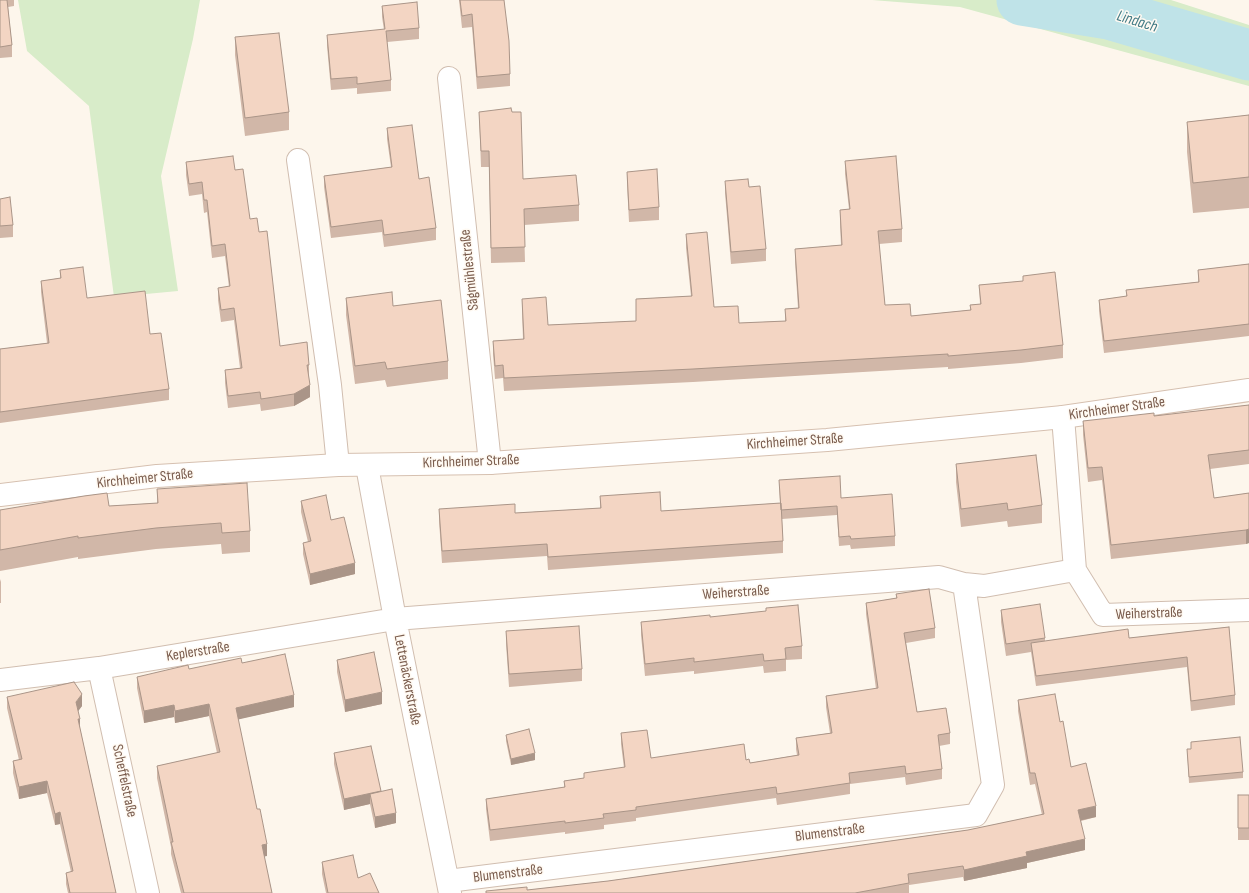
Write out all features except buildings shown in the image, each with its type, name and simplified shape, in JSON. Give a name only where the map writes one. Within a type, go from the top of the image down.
[{"type":"street","name":"Sägmühlestraße","points":[[449,78],[490,462]]},
{"type":"street","points":[[298,160],[330,385],[338,465]]},
{"type":"street","name":"Kirchheimer Straße","points":[[0,495],[157,476],[338,465],[367,466],[490,462],[827,440],[1063,417],[1249,390]]},
{"type":"street","name":"Weiherstraße","points":[[1063,417],[1075,570],[1103,615],[1249,612]]},
{"type":"street","name":"Lettenäckerstraße","points":[[367,466],[395,619],[449,887]]},
{"type":"street","name":"Weiherstraße","points":[[395,619],[939,577],[964,584],[984,586],[1075,570]]},
{"type":"street","name":"Blumenstraße","points":[[449,887],[976,815],[993,785],[964,584]]},
{"type":"street","name":"Keplerstraße","points":[[0,680],[99,668],[395,619]]},
{"type":"street","name":"Scheffelstraße","points":[[99,668],[148,893]]},
{"type":"green space","points":[[18,0],[200,0],[193,39],[161,176],[178,291],[114,297],[89,106],[27,51]]},
{"type":"green space","points":[[872,0],[1171,0],[1249,25],[1249,86],[960,7]]},
{"type":"waterway","name":"Lindach","points":[[1022,0],[1109,14],[1249,55]]}]
